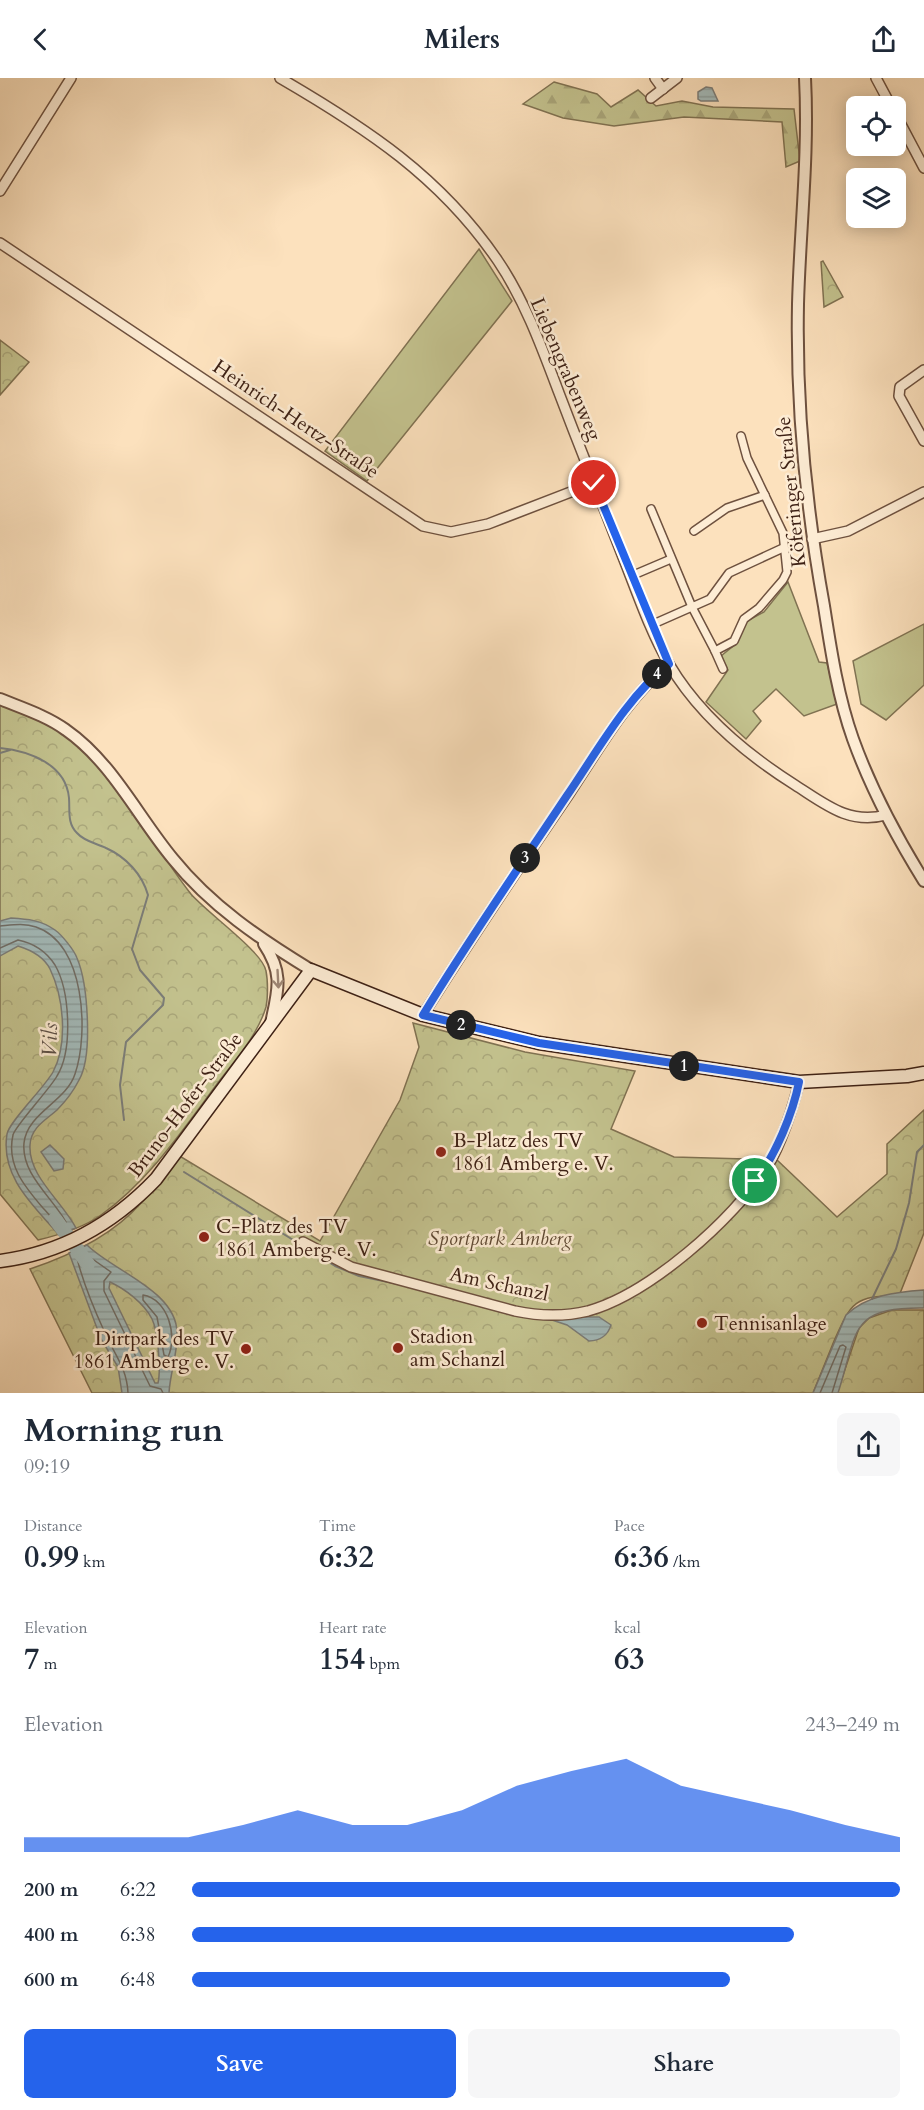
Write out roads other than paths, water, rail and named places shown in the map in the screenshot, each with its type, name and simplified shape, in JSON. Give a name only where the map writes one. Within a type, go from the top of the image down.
[{"type":"main road","points":[[311,970],[423,1015],[539,1043],[799,1082],[908,1076],[924,1073]]},
{"type":"main road","name":"Bruno-Hofer-Straße","points":[[0,1261],[36,1255],[70,1243],[100,1227],[135,1200],[156,1179],[311,970]]},
{"type":"street","points":[[0,191],[71,78]]},
{"type":"street","name":"Liebengrabenweg","points":[[280,78],[384,142],[430,179],[467,219],[499,262],[534,329],[651,625],[669,664],[699,705],[728,736],[760,761],[840,814],[858,819],[886,815]]},
{"type":"street","points":[[655,78],[663,88]]},
{"type":"street","points":[[651,98],[677,78]]},
{"type":"street","name":"Köferinger Straße","points":[[805,78],[807,126],[798,316],[801,428],[812,539],[833,659],[848,722],[868,778],[886,815],[924,881]]},
{"type":"street","points":[[876,78],[886,96]]},
{"type":"street","points":[[906,135],[924,168]]},
{"type":"street","name":"Heinrich-Hertz-Straße","points":[[0,243],[423,526],[451,532],[488,524],[594,483]]},
{"type":"street","points":[[924,370],[900,387],[899,396],[924,441]]},
{"type":"street","points":[[715,651],[734,641],[744,619],[759,608],[783,580],[786,572],[783,533],[741,436]]},
{"type":"street","points":[[812,539],[848,531],[924,492]]},
{"type":"street","points":[[694,531],[727,508],[765,495]]},
{"type":"street","points":[[651,509],[692,607],[723,669]]},
{"type":"street","points":[[651,625],[710,599],[729,573],[783,548]]},
{"type":"street","points":[[631,576],[671,559]]},
{"type":"street","points":[[423,1015],[485,917],[619,720],[652,680],[669,664]]},
{"type":"street","points":[[0,699],[65,729],[87,747],[173,859],[195,883],[260,939],[311,970]]},
{"type":"street","points":[[260,939],[275,962],[279,977],[271,1023]]},
{"type":"street","name":"Am Schanzl","points":[[303,1242],[351,1267],[515,1311],[536,1315],[566,1315],[588,1311],[610,1303],[652,1279],[684,1257],[725,1217],[767,1167],[799,1082]]},
{"type":"water","points":[[706,87],[712,88],[718,101],[698,99],[698,92]]},
{"type":"water","points":[[11,918],[39,922],[58,932],[75,955],[84,985],[87,1038],[83,1069],[77,1084],[66,1100],[33,1133],[30,1145],[34,1167],[40,1178],[76,1228],[59,1235],[21,1190],[9,1164],[6,1149],[9,1129],[53,1072],[58,1061],[62,1035],[58,993],[50,969],[44,961],[37,954],[18,946],[0,956],[0,921]]},
{"type":"water","points":[[50,1145],[64,1159],[63,1169],[54,1171],[41,1152]]},
{"type":"water","points":[[87,1245],[98,1255],[142,1283],[167,1305],[174,1318],[177,1333],[169,1393],[122,1393],[118,1367],[101,1339],[69,1253]],"holes":[[[110,1282],[139,1302],[152,1319],[158,1351],[158,1383],[155,1383],[109,1288]]]},
{"type":"water","points":[[924,1290],[924,1308],[881,1312],[869,1318],[860,1327],[854,1339],[838,1393],[813,1393],[846,1315],[854,1308],[873,1299]]},
{"type":"water","points":[[599,1317],[611,1325],[603,1337],[589,1341],[567,1325],[552,1320]]},
{"type":"waterway","points":[[0,748],[34,756],[53,768],[61,776],[66,786],[70,821],[74,829],[80,836],[126,861],[142,880],[148,895],[132,949],[140,970],[164,998],[163,1005],[126,1042],[120,1085],[124,1120]]},
{"type":"waterway","points":[[0,753],[10,750]]},
{"type":"waterway","points":[[872,1299],[896,1249],[909,1203],[917,1152],[924,1145]]},
{"type":"waterway","points":[[184,1172],[335,1266],[359,1276],[398,1284]]},
{"type":"waterway","name":"Vils","points":[[55,1219],[88,1264]]},
{"type":"waterway","points":[[517,1316],[552,1320]]},
{"type":"place","name":"B-Platz des TV 1861 Amberg e. V.","points":[[441,1152]]},
{"type":"place","name":"C-Platz des TV 1861 Amberg e. V.","points":[[204,1237]]},
{"type":"place","name":"Tennisanlage","points":[[702,1323]]},
{"type":"place","name":"Stadion am Schanzl","points":[[398,1348]]},
{"type":"place","name":"Dirtpark des TV 1861 Amberg e. V.","points":[[246,1349]]},
{"type":"park label","name":"Sportpark Amberg","points":[[500,1238]]}]
